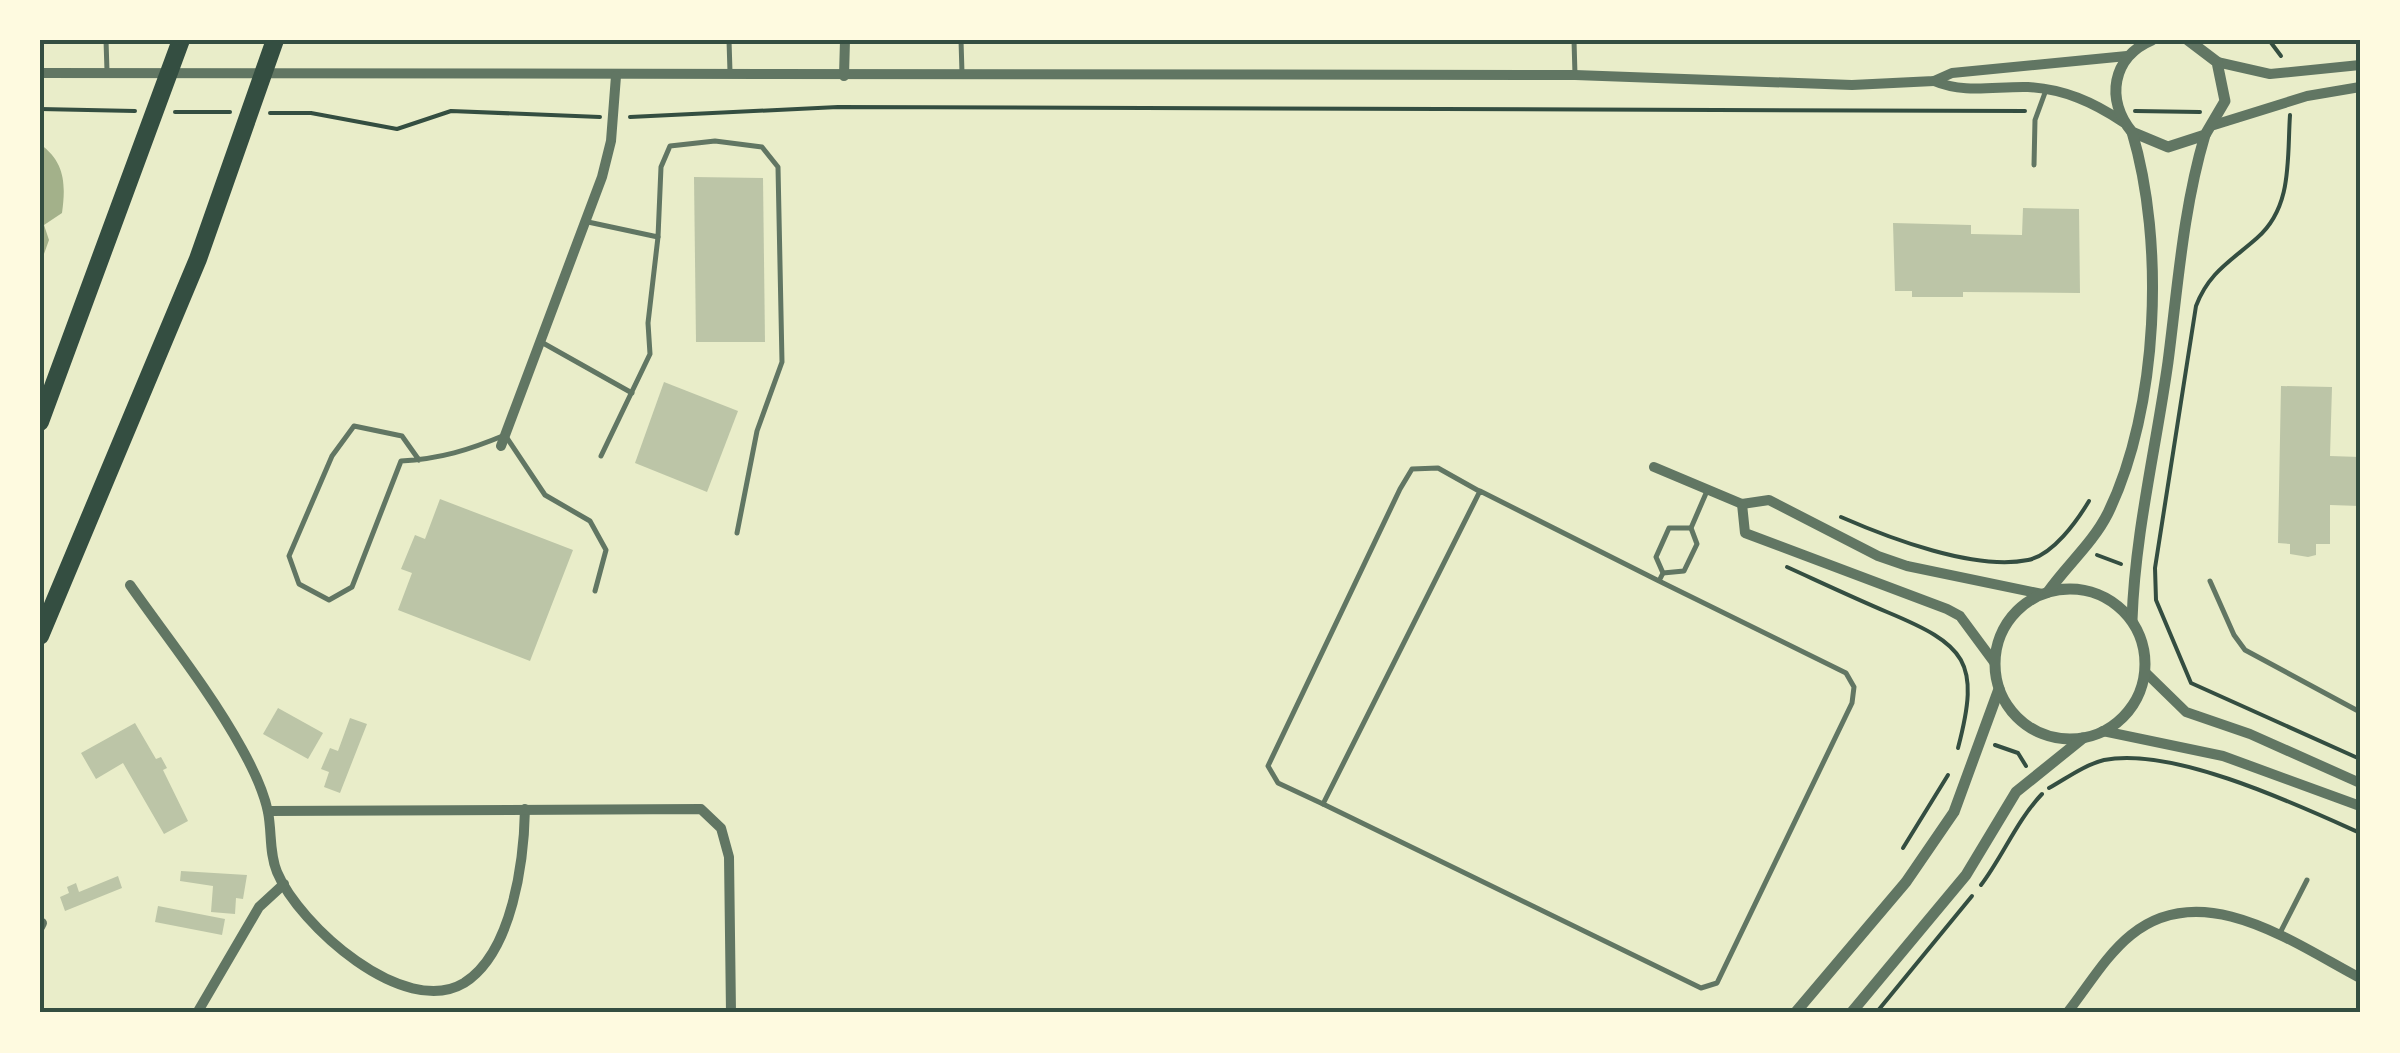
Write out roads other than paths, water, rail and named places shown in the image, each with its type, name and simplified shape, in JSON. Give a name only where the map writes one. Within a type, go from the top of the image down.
[{"type":"highway","points":[[40,422],[181,40]]},
{"type":"highway","points":[[40,636],[154,370],[239,147],[275,40]]},
{"type":"street","points":[[844,40],[844,76]]},
{"type":"street","points":[[40,73],[1574,75],[1852,84],[1934,81],[1952,74],[2133,49],[2152,40]]},
{"type":"street","points":[[2188,40],[2270,74],[2360,66]]},
{"type":"street","points":[[1994,662],[2006,624],[2024,604],[2045,593],[2088,544],[2108,512],[2147,372],[2152,238],[2142,166],[2124,122],[2115,83],[2133,49]]},
{"type":"street","points":[[2132,620],[2134,564],[2168,360],[2180,242],[2210,130],[2222,112],[2225,87],[2210,51]]},
{"type":"street","points":[[503,440],[602,176],[616,76]]},
{"type":"street","points":[[1934,81],[1953,89],[2046,89],[2092,102],[2168,148],[2307,96],[2360,87]]},
{"type":"street","points":[[1654,468],[1742,504],[1770,500],[1878,556],[1986,584],[2045,593],[2088,590],[2113,602],[2132,620],[2144,645],[2145,672],[2130,709],[2103,731],[2083,738],[2058,738],[2033,730],[2012,712],[1999,689],[1994,662],[1966,624],[1947,609],[1745,533],[1742,504]]},
{"type":"street","points":[[130,586],[226,720],[268,811],[270,844],[284,884],[317,926],[373,974],[412,991],[453,988],[473,976],[498,938],[521,878],[525,808]]},
{"type":"street","points":[[2145,672],[2186,712],[2250,734],[2360,783]]},
{"type":"street","points":[[1796,1013],[1906,882],[1954,812],[1999,689]]},
{"type":"street","points":[[2103,731],[2223,756],[2360,806]]},
{"type":"street","points":[[1851,1013],[1966,874],[2016,792],[2083,738]]},
{"type":"street","points":[[268,811],[701,809],[721,828],[728,857],[730,1013]]},
{"type":"street","points":[[197,1013],[259,907],[284,884]]},
{"type":"street","points":[[2067,1013],[2133,933],[2167,918],[2198,912],[2243,917],[2360,978]]},
{"type":"lane","points":[[106,40],[107,74]]},
{"type":"lane","points":[[729,40],[730,76]]},
{"type":"lane","points":[[960,40],[962,76]]},
{"type":"lane","points":[[1574,40],[1574,75]]},
{"type":"lane","points":[[2034,165],[2037,111],[2046,89]]},
{"type":"lane","points":[[601,456],[650,354],[648,323],[661,167],[670,146],[715,141],[762,147],[778,168],[782,362],[757,431],[737,533]]},
{"type":"lane","points":[[585,222],[658,237]]},
{"type":"lane","points":[[540,342],[632,393]]},
{"type":"lane","points":[[418,460],[402,436],[354,426],[332,456],[289,556],[300,584],[330,600],[352,586],[401,461],[418,460],[458,456],[503,440],[545,495],[590,521],[606,550],[595,591]]},
{"type":"lane","points":[[1438,468],[1480,491],[1846,672],[1854,687],[1852,703],[1717,983],[1702,988],[1688,984],[1278,783],[1268,766],[1412,470],[1438,468]]},
{"type":"lane","points":[[1663,573],[1684,571],[1697,544],[1690,528],[1708,490]]},
{"type":"lane","points":[[1323,804],[1480,491]]},
{"type":"lane","points":[[1659,582],[1663,573],[1656,558],[1669,528],[1690,528]]},
{"type":"lane","points":[[2210,581],[2234,635],[2246,650],[2360,712]]},
{"type":"lane","points":[[2279,936],[2307,880]]}]
